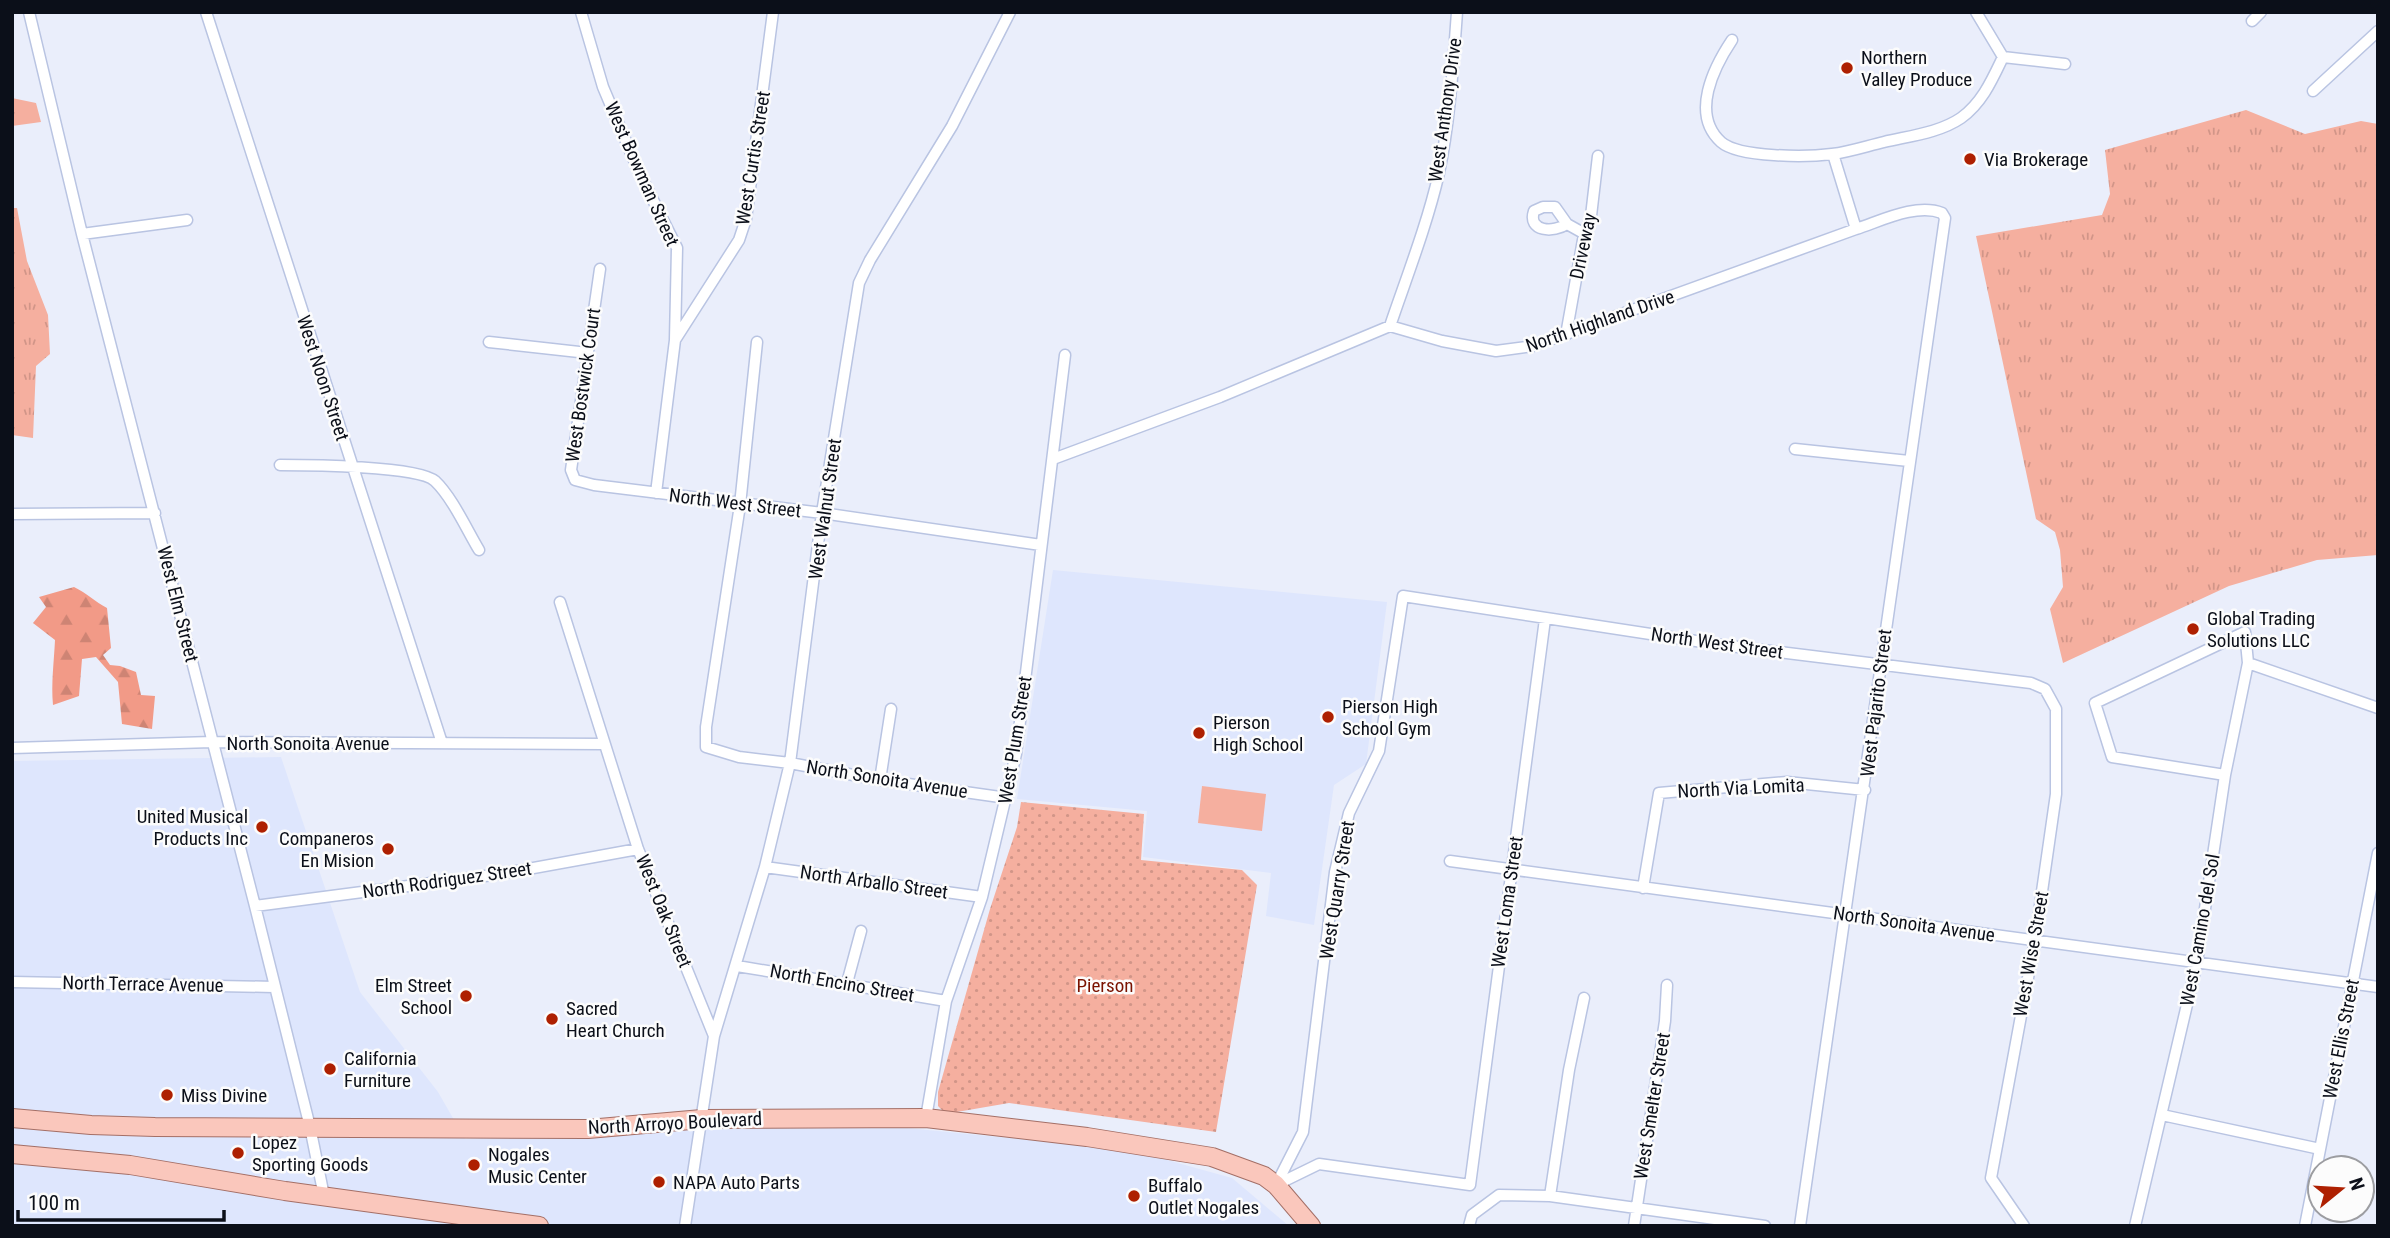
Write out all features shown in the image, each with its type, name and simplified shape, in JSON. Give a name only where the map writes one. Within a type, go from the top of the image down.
[{"type":"main road","name":"North Arroyo Boulevard","points":[[12,1118],[155,1127],[588,1129],[702,1119],[926,1118],[1087,1137],[1212,1157],[1264,1176],[1276,1185],[1311,1226]]},
{"type":"main road","points":[[12,1154],[130,1165],[539,1226]]},
{"type":"street","name":"West Elm Street","points":[[29,12],[82,234],[255,906],[310,1127],[324,1196]]},
{"type":"street","name":"West Noon Street","points":[[206,12],[442,743]]},
{"type":"street","name":"West Bowman Street","points":[[582,12],[603,87],[639,172],[677,248],[675,340]]},
{"type":"street","name":"West Curtis Street","points":[[656,493],[675,340],[739,240],[746,219],[773,12]]},
{"type":"street","name":"West Walnut Street","points":[[714,1035],[765,867],[790,763],[822,513],[859,283],[863,271],[952,126],[1010,12]]},
{"type":"street","name":"West Anthony Drive","points":[[1390,326],[1426,219],[1438,173],[1449,108],[1457,12]]},
{"type":"street","points":[[1976,12],[2003,57]]},
{"type":"street","points":[[2252,21],[2261,12]]},
{"type":"street","points":[[2313,91],[2378,30]]},
{"type":"street","points":[[1732,40],[1720,58],[1708,93],[1706,113],[1711,129],[1722,144],[1763,154],[1833,154],[1938,129],[1958,120],[1983,97],[2003,57]]},
{"type":"street","points":[[2003,57],[2065,64]]},
{"type":"street","points":[[1833,154],[1856,229]]},
{"type":"street","name":"Driveway","points":[[1566,335],[1585,234],[1591,216],[1598,156]]},
{"type":"street","name":"West Pajarito Street","points":[[1800,1226],[1865,790],[1880,663],[1945,218],[1938,211],[1909,213]]},
{"type":"street","name":"North Highland Drive","points":[[1390,326],[1442,341],[1496,351],[1533,346],[1856,229],[1909,213]]},
{"type":"street","points":[[82,234],[187,220]]},
{"type":"street","points":[[1567,224],[1585,234]]},
{"type":"street","name":"West Bostwick Court","points":[[594,485],[575,480],[571,470],[600,269]]},
{"type":"street","points":[[1053,459],[1220,397],[1390,326]]},
{"type":"street","points":[[489,342],[588,353]]},
{"type":"street","points":[[740,505],[757,342]]},
{"type":"street","name":"West Plum Street","points":[[926,1118],[946,1001],[982,897],[1016,754],[1065,355]]},
{"type":"street","points":[[1795,449],[1909,461]]},
{"type":"street","points":[[281,465],[351,466],[430,477],[443,491],[479,550]]},
{"type":"street","name":"North West Street","points":[[594,485],[822,513],[1041,545]]},
{"type":"street","name":"North Sonoita Avenue","points":[[740,505],[706,727],[704,743],[709,749],[738,757],[1007,798]]},
{"type":"street","points":[[12,514],[155,513]]},
{"type":"street","name":"North West Street","points":[[1403,596],[1722,645],[2031,683]]},
{"type":"street","name":"West Quarry Street","points":[[1276,1185],[1303,1132],[1335,872],[1349,813],[1379,751],[1403,596]]},
{"type":"street","name":"West Oak Street","points":[[560,602],[638,849],[714,1035]]},
{"type":"street","name":"West Loma Street","points":[[1276,1185],[1319,1164],[1470,1185],[1545,619]]},
{"type":"street","name":"West Camino del Sol","points":[[2135,1226],[2197,962],[2225,775],[2248,663],[2245,632],[2095,704],[2112,757],[2225,775]]},
{"type":"street","points":[[2248,663],[2378,708]]},
{"type":"street","name":"West Wise Street","points":[[2024,1226],[1991,1178],[2035,940],[2056,794],[2056,709],[2045,689],[2031,683]]},
{"type":"street","points":[[880,780],[891,709]]},
{"type":"street","name":"North Sonoita Avenue","points":[[12,748],[212,742],[604,744]]},
{"type":"street","name":"North Via Lomita","points":[[1643,888],[1659,793],[1787,782],[1865,790]]},
{"type":"street","name":"North Rodriguez Street","points":[[255,906],[500,874],[638,849]]},
{"type":"street","name":"West Ellis Street","points":[[2305,1226],[2378,853]]},
{"type":"street","name":"North Sonoita Avenue","points":[[1450,861],[2378,987]]},
{"type":"street","name":"North Arballo Street","points":[[765,867],[982,897]]},
{"type":"street","points":[[847,983],[861,932]]},
{"type":"street","name":"North Encino Street","points":[[737,966],[946,1001]]},
{"type":"street","name":"North Terrace Avenue","points":[[12,982],[274,987]]},
{"type":"street","name":"West Smelter Street","points":[[1634,1226],[1665,1021],[1667,985]]},
{"type":"street","points":[[1550,1196],[1569,1070],[1584,998]]},
{"type":"street","points":[[685,1226],[714,1035]]},
{"type":"street","points":[[2162,1115],[2320,1149]]},
{"type":"street","points":[[1469,1226],[1472,1215],[1499,1195],[1550,1196],[1765,1226]]},
{"type":"shaded area","name":"Pierson High School","points":[[1053,570],[1387,602],[1366,764],[1334,785],[1314,925],[1266,916],[1271,873],[1143,857],[1147,811],[1017,799]]},
{"type":"shaded area","points":[[281,757],[360,992],[438,1092],[465,1139],[739,1123],[877,1125],[1131,1150],[1232,1178],[1289,1226],[12,1226],[12,761]]},
{"type":"green space","points":[[12,98],[36,103],[41,122],[12,126]]},
{"type":"green space","points":[[2246,110],[2305,134],[2361,121],[2378,124],[2378,555],[2317,560],[2229,586],[2063,663],[2050,609],[2063,587],[2060,550],[2055,532],[2036,519],[1976,236],[2102,215],[2110,194],[2105,150]]},
{"type":"green space","points":[[12,208],[17,208],[27,261],[48,315],[50,354],[36,366],[33,438],[12,435]]},
{"type":"green space","points":[[74,587],[107,608],[111,648],[103,655],[110,665],[136,672],[141,695],[155,696],[152,729],[122,724],[118,682],[96,657],[82,659],[79,696],[53,705],[55,640],[33,623],[46,607],[39,597]]},
{"type":"green space","points":[[1202,786],[1266,794],[1262,831],[1198,823]]},
{"type":"green space","name":"Pierson","points":[[1021,802],[1144,814],[1141,860],[1242,870],[1257,885],[1216,1132],[1009,1103],[951,1113],[938,1106],[938,1092],[990,909],[1017,827]]},
{"type":"place","name":"Northern Valley Produce","points":[[1847,68]]},
{"type":"place","name":"Via Brokerage","points":[[1970,159]]},
{"type":"place","name":"Global Trading Solutions LLC","points":[[2193,629]]},
{"type":"place","name":"Pierson High School Gym","points":[[1328,717]]},
{"type":"place","name":"Pierson High School","points":[[1199,733]]},
{"type":"place","name":"United Musical Products Inc","points":[[262,827]]},
{"type":"place","name":"Companeros En Mision","points":[[388,849]]},
{"type":"place","name":"Elm Street School","points":[[466,996]]},
{"type":"place","name":"Sacred Heart Church","points":[[552,1019]]},
{"type":"place","name":"California Furniture","points":[[330,1069]]},
{"type":"place","name":"Miss Divine","points":[[167,1095]]},
{"type":"place","name":"Lopez Sporting Goods","points":[[238,1153]]},
{"type":"place","name":"Nogales Music Center","points":[[474,1165]]},
{"type":"place","name":"NAPA Auto Parts","points":[[659,1182]]},
{"type":"place","name":"Buffalo Outlet Nogales","points":[[1134,1196]]}]
